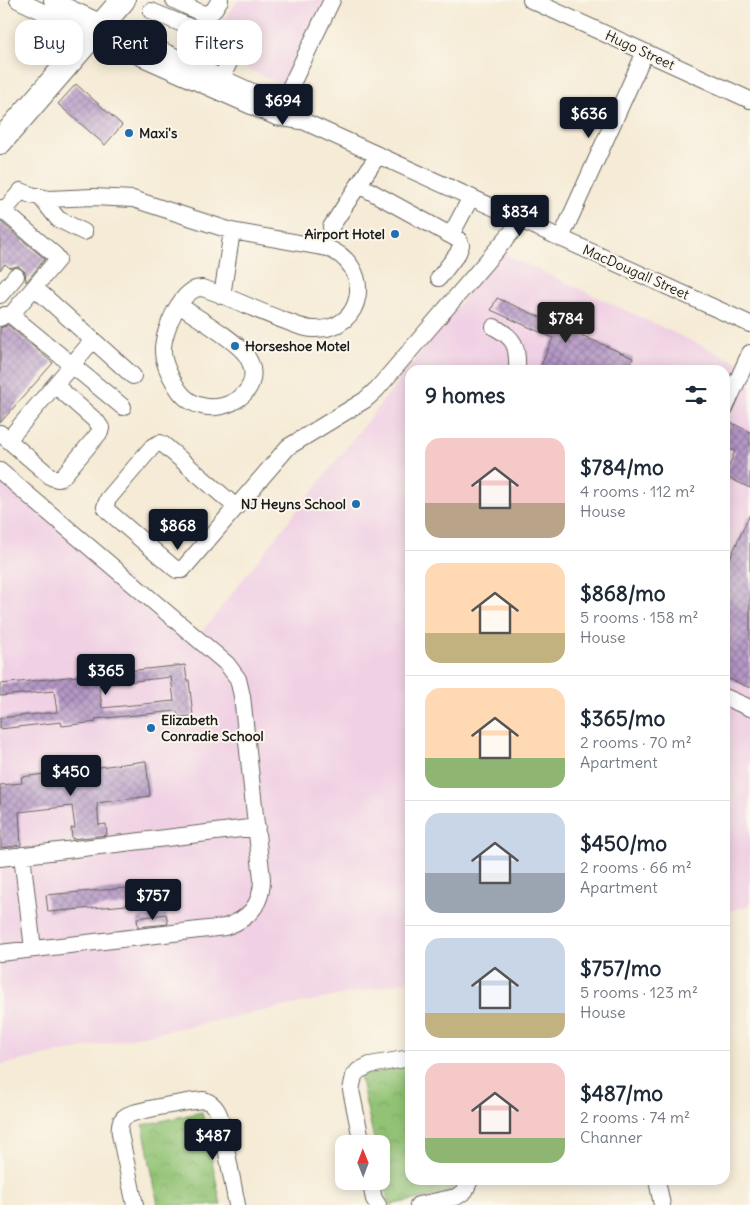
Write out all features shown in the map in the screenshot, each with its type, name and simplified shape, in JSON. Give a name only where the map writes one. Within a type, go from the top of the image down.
[{"type":"highway","points":[[0,142],[92,27],[108,0]]},
{"type":"highway","points":[[0,126],[92,27],[122,0]]},
{"type":"street","name":"MacDougall Street","points":[[18,0],[222,77],[280,111]]},
{"type":"street","name":"MacDougall Street","points":[[52,0],[92,27],[750,324]]},
{"type":"street","points":[[174,0],[204,14],[220,7]]},
{"type":"street","points":[[280,111],[332,0]]},
{"type":"street","name":"Hugo Street","points":[[531,0],[750,100]]},
{"type":"street","points":[[151,11],[177,22]]},
{"type":"street","points":[[561,238],[645,52]]},
{"type":"street","points":[[222,77],[228,65]]},
{"type":"street","points":[[330,227],[378,155]]},
{"type":"street","points":[[359,185],[459,240],[461,247],[458,253],[439,278]]},
{"type":"street","points":[[123,408],[73,365],[6,316],[36,288],[58,262],[58,258],[2,209],[21,191],[41,198],[93,197],[133,199],[232,230],[327,248],[341,254],[348,260],[355,272],[357,283],[357,298],[352,313],[342,322],[327,328],[311,329],[281,320],[208,290],[198,288],[188,293],[179,305],[166,328],[163,343],[164,358],[174,382],[185,398],[196,405],[212,408],[234,401],[246,392],[250,386],[252,371],[248,359],[238,347],[179,305]]},
{"type":"street","points":[[450,235],[471,197]]},
{"type":"street","points":[[41,198],[54,216],[84,232]]},
{"type":"street","points":[[236,506],[160,443],[153,446],[108,499],[106,507],[109,512],[173,568],[179,570],[184,568],[288,447],[365,400],[377,390],[522,220]]},
{"type":"street","points":[[222,296],[232,230]]},
{"type":"street","points":[[0,295],[16,276]]},
{"type":"street","points":[[36,288],[133,376]]},
{"type":"street","points":[[494,327],[510,336],[514,342],[517,365]]},
{"type":"street","points":[[55,385],[98,422],[101,428],[100,432],[61,477],[56,478],[51,477],[4,437],[55,385],[93,340]]},
{"type":"street","points":[[730,397],[750,353]]},
{"type":"street","points":[[0,471],[169,614],[232,671],[238,679],[242,696],[262,879],[260,897],[248,914],[237,923],[225,927],[0,952]]},
{"type":"street","points":[[730,699],[750,708]]},
{"type":"street","points":[[0,858],[257,827]]},
{"type":"street","points":[[22,855],[33,949]]},
{"type":"street","points":[[360,1135],[351,1090],[354,1076],[358,1071],[370,1065],[405,1059]]},
{"type":"street","points":[[135,1205],[119,1128],[123,1119],[140,1111],[204,1100],[218,1110],[237,1205]]},
{"type":"street","points":[[422,1205],[456,1197],[465,1191],[468,1185]]},
{"type":"street","points":[[658,1185],[662,1205]]},
{"type":"street","points":[[372,1190],[378,1205]]},
{"type":"shaded area","points":[[238,0],[324,0],[282,84],[237,65],[262,65],[262,20],[225,20]]},
{"type":"shaded area","name":"Elizabeth Conradie School","points":[[500,252],[750,368],[750,906],[730,911],[730,365],[411,365]]},
{"type":"shaded area","name":"Elizabeth Conradie School","points":[[405,373],[405,982],[0,1065],[0,469],[196,639]]},
{"type":"green space","points":[[405,1066],[405,1185],[452,1185],[454,1192],[389,1205],[385,1190],[390,1190],[390,1135],[373,1135],[360,1076]]},
{"type":"green space","points":[[202,1112],[221,1205],[158,1205],[143,1125]]},
{"type":"building","points":[[76,84],[122,125],[105,145],[58,104]]},
{"type":"building","points":[[0,221],[45,259],[26,282],[25,272],[18,266],[10,268],[5,264],[0,270]]},
{"type":"building","points":[[497,298],[633,358],[630,365],[541,365],[553,338],[491,310]]},
{"type":"building","points":[[8,325],[53,363],[0,423],[0,328]]},
{"type":"building","points":[[730,422],[750,432],[750,488],[730,478],[730,464],[735,451],[730,449]]},
{"type":"building","points":[[750,514],[750,688],[730,679],[730,558]]},
{"type":"building","points":[[185,665],[187,680],[189,680],[193,716],[178,717],[177,711],[95,719],[96,722],[62,726],[61,722],[0,729],[0,718],[57,712],[54,691],[0,696],[0,684]],"holes":[[[171,677],[174,701],[102,708],[99,685]]]},
{"type":"building","points":[[146,761],[150,796],[97,803],[99,825],[106,824],[107,835],[72,839],[71,828],[75,828],[72,806],[19,812],[21,845],[1,848],[0,785],[22,783],[21,777]]},
{"type":"building","points":[[126,888],[127,905],[48,912],[46,895]]},
{"type":"building","points":[[166,914],[168,924],[138,927],[137,918]]},
{"type":"place","name":"Maxi's","points":[[129,133]]},
{"type":"place","name":"Airport Hotel","points":[[395,234]]},
{"type":"place","name":"Horseshoe Motel","points":[[235,346]]},
{"type":"place","name":"NJ Heyns School","points":[[356,504]]},
{"type":"place","name":"Elizabeth Conradie School","points":[[151,728]]}]
